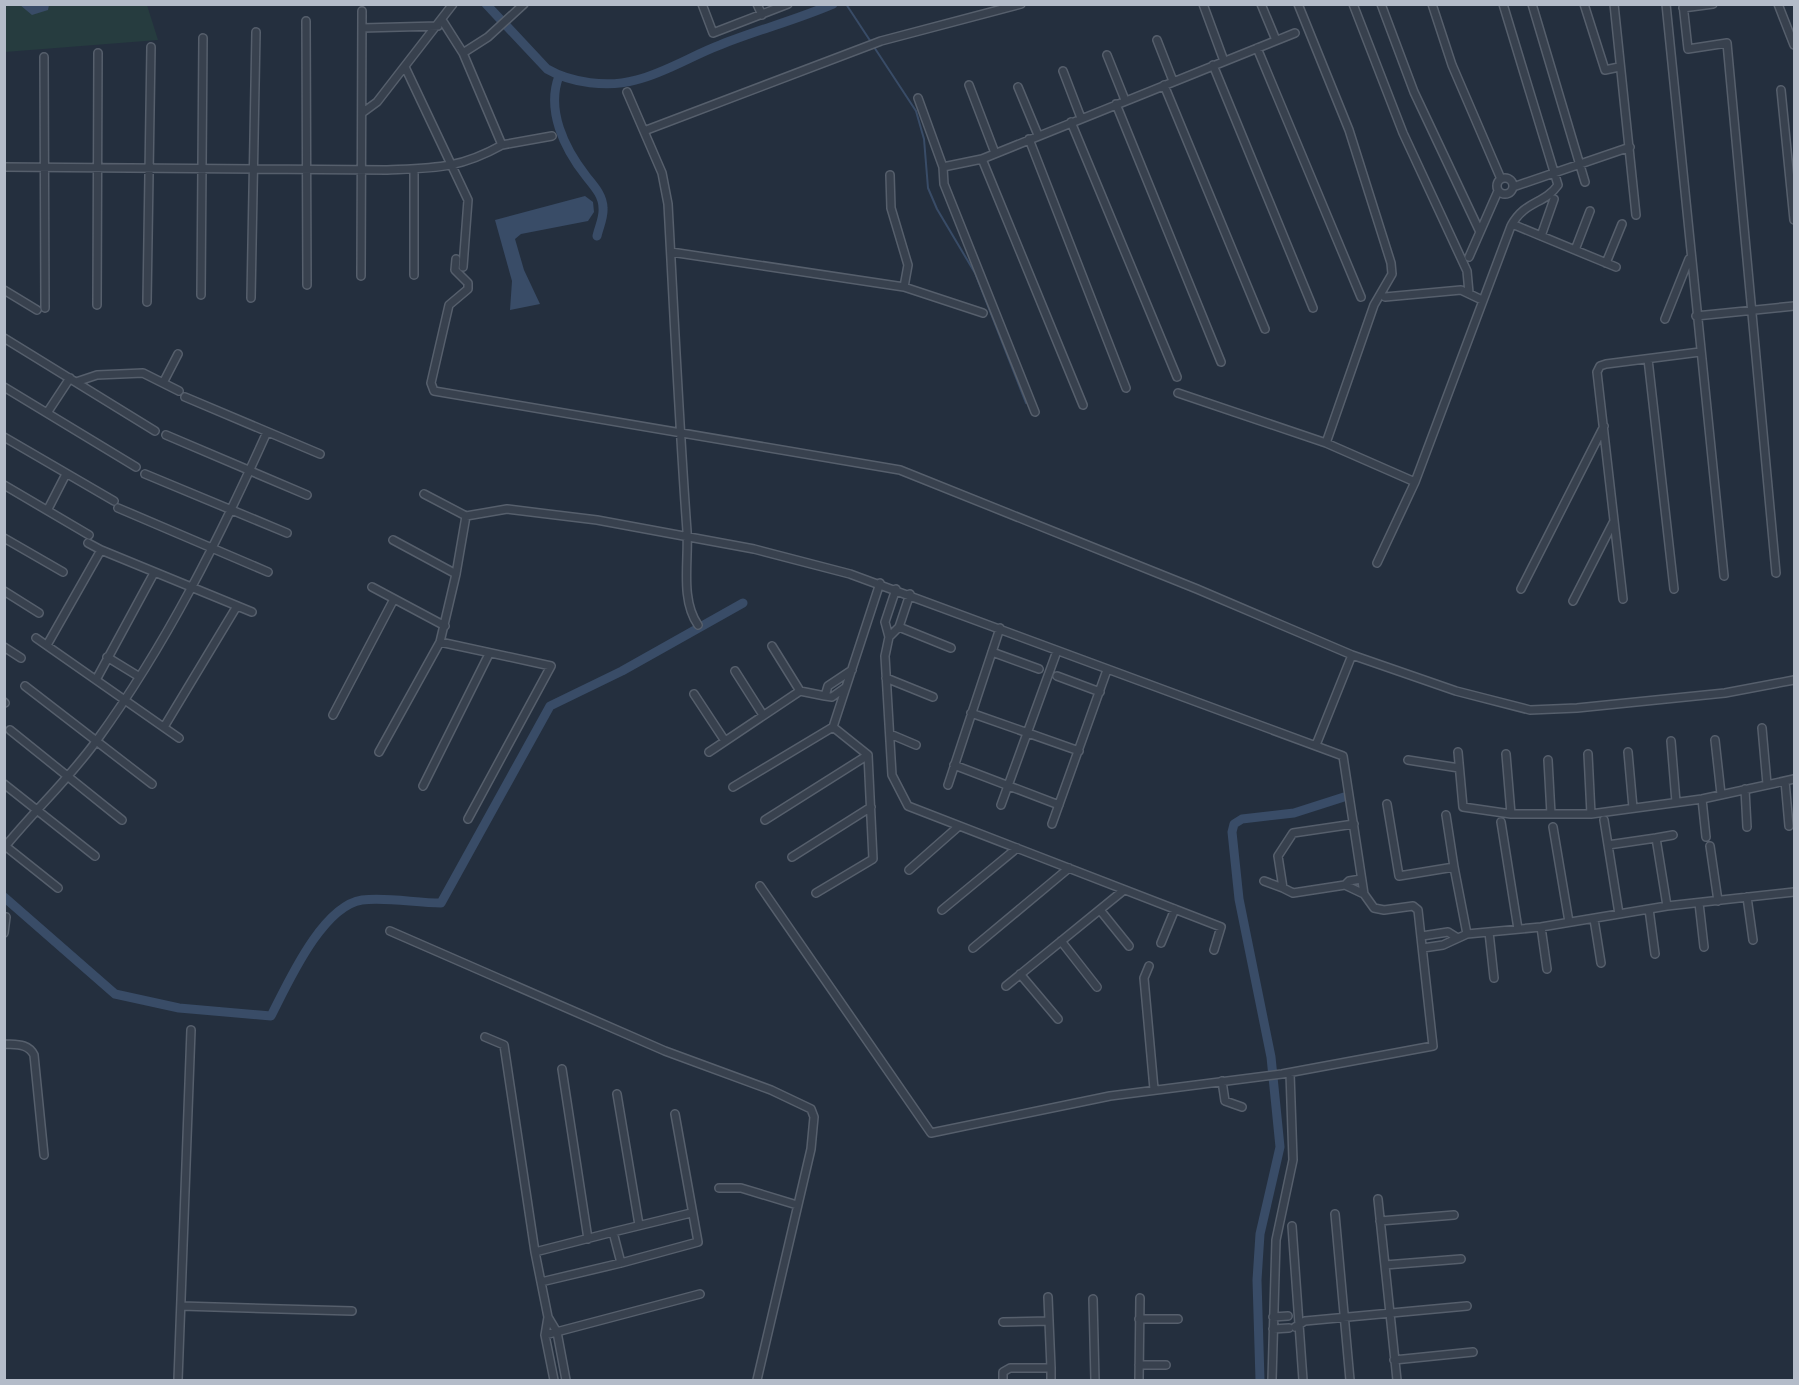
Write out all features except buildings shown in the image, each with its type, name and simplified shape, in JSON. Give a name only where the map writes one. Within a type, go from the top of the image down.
[{"type":"street","points":[[362,113],[377,102],[453,4]]},
{"type":"street","points":[[463,53],[488,37],[524,4]]},
{"type":"street","points":[[702,4],[713,33],[788,4]]},
{"type":"street","points":[[757,4],[762,15]]},
{"type":"street","points":[[644,131],[881,41],[1021,4]]},
{"type":"street","points":[[1203,4],[1224,61]]},
{"type":"street","points":[[1261,4],[1276,40]]},
{"type":"street","points":[[1298,4],[1349,130],[1392,274],[1374,305],[1326,443]]},
{"type":"street","points":[[1353,4],[1403,133],[1467,270],[1469,293]]},
{"type":"street","points":[[1382,4],[1414,92],[1480,232]]},
{"type":"street","points":[[1432,4],[1452,65],[1501,179]]},
{"type":"street","points":[[1377,563],[1415,482],[1512,224],[1527,206],[1551,195],[1558,185],[1503,4]]},
{"type":"street","points":[[1532,4],[1585,182]]},
{"type":"street","points":[[1584,4],[1605,70],[1619,67]]},
{"type":"street","points":[[1614,4],[1636,215]]},
{"type":"street","points":[[1666,4],[1724,576]]},
{"type":"street","points":[[1713,4],[1683,6],[1688,49],[1727,43],[1776,573]]},
{"type":"street","points":[[1778,4],[1794,45]]},
{"type":"street","points":[[361,276],[362,11]]},
{"type":"street","points":[[306,21],[307,285]]},
{"type":"street","points":[[362,28],[440,23]]},
{"type":"street","points":[[440,23],[463,53],[502,145]]},
{"type":"street","points":[[251,298],[256,32]]},
{"type":"street","points":[[943,167],[982,159],[1295,33]]},
{"type":"street","points":[[201,296],[202,38]]},
{"type":"street","points":[[1158,40],[1173,81]]},
{"type":"street","points":[[147,302],[151,47]]},
{"type":"street","points":[[1257,48],[1361,297]]},
{"type":"street","points":[[97,305],[98,53]]},
{"type":"street","points":[[1107,55],[1125,100]]},
{"type":"street","points":[[44,57],[45,308]]},
{"type":"street","points":[[1213,65],[1313,308]]},
{"type":"street","points":[[405,67],[454,166],[468,200],[464,267]]},
{"type":"street","points":[[1063,71],[1081,118]]},
{"type":"street","points":[[969,85],[995,153]]},
{"type":"street","points":[[1164,85],[1265,329]]},
{"type":"street","points":[[1018,87],[1038,135]]},
{"type":"street","points":[[1781,90],[1794,220]]},
{"type":"street","points":[[627,92],[666,187],[679,433],[687,535],[688,597],[693,617],[698,625]]},
{"type":"street","points":[[918,99],[943,167],[944,184],[1035,412]]},
{"type":"street","points":[[1116,104],[1221,362]]},
{"type":"street","points":[[1071,122],[1177,377]]},
{"type":"street","points":[[4,167],[414,169],[454,166],[470,161],[502,145],[552,136]]},
{"type":"street","points":[[1029,139],[1126,388]]},
{"type":"street","points":[[1498,191],[1506,194],[1513,187],[1580,166],[1630,147]]},
{"type":"street","points":[[982,159],[1083,405]]},
{"type":"street","points":[[414,169],[414,275]]},
{"type":"street","points":[[890,175],[891,208],[908,265],[904,287]]},
{"type":"street","points":[[1469,257],[1498,191],[1497,183],[1501,179],[1508,179],[1513,187]]},
{"type":"street","points":[[1541,236],[1554,199]]},
{"type":"street","points":[[1575,250],[1590,211]]},
{"type":"street","points":[[1512,224],[1616,267]]},
{"type":"street","points":[[1606,263],[1622,225]]},
{"type":"street","points":[[671,252],[904,287],[983,312]]},
{"type":"street","points":[[1665,319],[1690,256]]},
{"type":"street","points":[[456,259],[455,270],[468,283],[468,289],[449,305],[431,383],[434,391],[900,470],[1197,588],[1352,655],[1456,692],[1530,710],[1577,708],[1725,693],[1794,680]]},
{"type":"street","points":[[4,290],[37,310]]},
{"type":"street","points":[[1385,297],[1461,290],[1482,300]]},
{"type":"street","points":[[1696,316],[1794,306]]},
{"type":"street","points":[[4,338],[155,431]]},
{"type":"street","points":[[1623,599],[1597,372],[1600,366],[1700,352]]},
{"type":"street","points":[[163,383],[178,354]]},
{"type":"street","points":[[1648,359],[1674,589]]},
{"type":"street","points":[[46,413],[73,380],[98,375],[143,373],[179,391]]},
{"type":"street","points":[[4,387],[136,467]]},
{"type":"street","points":[[1178,393],[1326,443],[1415,482]]},
{"type":"street","points":[[185,397],[320,454]]},
{"type":"street","points":[[1521,589],[1604,426]]},
{"type":"street","points":[[58,888],[5,846],[97,740],[124,699],[192,588],[232,510],[267,432]]},
{"type":"street","points":[[166,435],[307,495]]},
{"type":"street","points":[[4,437],[116,505],[268,572]]},
{"type":"street","points":[[48,509],[66,474]]},
{"type":"street","points":[[145,474],[287,533]]},
{"type":"street","points":[[4,485],[48,509],[101,550],[252,612]]},
{"type":"street","points":[[424,494],[466,516],[507,509],[687,535],[754,549],[880,583],[1232,717],[1343,756],[1364,894],[1374,908],[1384,910],[1413,906],[1418,910],[1433,1046],[1290,1073],[1154,1089],[1027,1111],[931,1133],[760,886]]},
{"type":"street","points":[[378,752],[440,642],[456,574],[466,516]]},
{"type":"street","points":[[1574,601],[1614,521]]},
{"type":"street","points":[[4,538],[63,572]]},
{"type":"street","points":[[393,540],[456,574]]},
{"type":"street","points":[[47,645],[101,550]]},
{"type":"street","points":[[97,678],[154,573]]},
{"type":"street","points":[[733,787],[833,727],[880,583]]},
{"type":"street","points":[[372,587],[445,626]]},
{"type":"street","points":[[896,589],[885,622],[889,637],[885,656],[886,678],[892,775],[908,806],[1221,927],[1214,950]]},
{"type":"street","points":[[4,591],[39,613]]},
{"type":"street","points":[[889,637],[899,627],[910,594]]},
{"type":"street","points":[[333,716],[394,599]]},
{"type":"street","points":[[164,728],[237,606]]},
{"type":"street","points":[[899,627],[951,648]]},
{"type":"street","points":[[948,784],[1000,628]]},
{"type":"street","points":[[36,638],[97,678],[179,738]]},
{"type":"street","points":[[440,642],[551,666],[468,819]]},
{"type":"street","points":[[772,646],[800,691]]},
{"type":"street","points":[[4,647],[21,658]]},
{"type":"street","points":[[1000,805],[1057,651]]},
{"type":"street","points":[[992,652],[1039,669]]},
{"type":"street","points":[[423,786],[489,654]]},
{"type":"street","points":[[1316,745],[1352,655]]},
{"type":"street","points":[[107,657],[138,676]]},
{"type":"street","points":[[825,696],[828,686],[852,670]]},
{"type":"street","points":[[1052,824],[1107,670]]},
{"type":"street","points":[[735,671],[763,716]]},
{"type":"street","points":[[1056,676],[1100,692]]},
{"type":"street","points":[[886,678],[933,697]]},
{"type":"street","points":[[25,686],[152,784]]},
{"type":"street","points":[[710,752],[800,691],[832,697],[846,687]]},
{"type":"street","points":[[694,694],[725,741]]},
{"type":"street","points":[[972,713],[1079,751]]},
{"type":"street","points":[[816,893],[873,858],[868,754],[833,727]]},
{"type":"street","points":[[1762,728],[1767,784]]},
{"type":"street","points":[[10,730],[122,820]]},
{"type":"street","points":[[890,734],[916,745]]},
{"type":"street","points":[[1715,740],[1721,794]]},
{"type":"street","points":[[1671,741],[1676,802]]},
{"type":"street","points":[[1458,752],[1463,807],[1510,814],[1591,814],[1702,799],[1794,779]]},
{"type":"street","points":[[1628,752],[1633,808]]},
{"type":"street","points":[[765,820],[868,754]]},
{"type":"street","points":[[1506,754],[1510,814]]},
{"type":"street","points":[[1588,754],[1591,814]]},
{"type":"street","points":[[1548,759],[1551,814]]},
{"type":"street","points":[[1408,760],[1459,768]]},
{"type":"street","points":[[954,765],[1059,805]]},
{"type":"street","points":[[1785,781],[1789,826]]},
{"type":"street","points":[[4,783],[95,856]]},
{"type":"street","points":[[1744,789],[1747,827]]},
{"type":"street","points":[[1702,799],[1706,837]]},
{"type":"street","points":[[1387,804],[1399,876],[1454,867]]},
{"type":"street","points":[[792,857],[871,807]]},
{"type":"street","points":[[1446,815],[1467,934]]},
{"type":"street","points":[[1604,820],[1619,914]]},
{"type":"street","points":[[1501,822],[1518,929]]},
{"type":"street","points":[[1283,888],[1278,856],[1293,834],[1354,824]]},
{"type":"street","points":[[909,870],[958,826]]},
{"type":"street","points":[[1553,827],[1569,922]]},
{"type":"street","points":[[1608,845],[1674,835]]},
{"type":"street","points":[[1656,838],[1667,906]]},
{"type":"street","points":[[1710,846],[1718,901]]},
{"type":"street","points":[[942,910],[1017,848]]},
{"type":"street","points":[[973,948],[1069,868]]},
{"type":"street","points":[[1345,885],[1348,881],[1361,879]]},
{"type":"street","points":[[1264,880],[1293,892],[1345,885],[1364,894]]},
{"type":"street","points":[[1006,986],[1124,890]]},
{"type":"street","points":[[1423,948],[1451,942],[1456,937],[1467,934],[1541,927],[1667,906],[1794,892]]},
{"type":"street","points":[[1747,897],[1754,940]]},
{"type":"street","points":[[1699,903],[1704,947]]},
{"type":"street","points":[[1161,943],[1175,909]]},
{"type":"street","points":[[1649,909],[1655,954]]},
{"type":"street","points":[[1100,910],[1129,946]]},
{"type":"street","points":[[4,933],[6,917]]},
{"type":"street","points":[[1594,919],[1601,963]]},
{"type":"street","points":[[1541,927],[1547,969]]},
{"type":"street","points":[[390,931],[664,1051],[771,1090],[811,1109],[814,1117],[811,1149],[758,1380]]},
{"type":"street","points":[[1489,932],[1494,978]]},
{"type":"street","points":[[1422,936],[1448,933],[1456,937]]},
{"type":"street","points":[[1061,941],[1097,987]]},
{"type":"street","points":[[1149,966],[1144,978],[1154,1089]]},
{"type":"street","points":[[1020,974],[1058,1019]]},
{"type":"street","points":[[178,1380],[191,1030]]},
{"type":"street","points":[[485,1037],[504,1045],[535,1252],[548,1317],[556,1332],[566,1380]]},
{"type":"street","points":[[4,1044],[24,1045],[31,1049],[34,1055],[44,1155]]},
{"type":"street","points":[[562,1069],[588,1239]]},
{"type":"street","points":[[1272,1380],[1276,1240],[1293,1160],[1290,1073]]},
{"type":"street","points":[[1222,1081],[1225,1101],[1242,1107]]},
{"type":"street","points":[[617,1094],[639,1225]]},
{"type":"street","points":[[541,1282],[698,1242],[691,1213],[675,1113]]},
{"type":"street","points":[[719,1188],[741,1188],[797,1205]]},
{"type":"street","points":[[1378,1198],[1396,1380]]},
{"type":"street","points":[[535,1252],[691,1213]]},
{"type":"street","points":[[1335,1214],[1350,1380]]},
{"type":"street","points":[[1380,1221],[1454,1215]]},
{"type":"street","points":[[1292,1226],[1293,1316],[1303,1380]]},
{"type":"street","points":[[613,1232],[621,1263]]},
{"type":"street","points":[[1385,1265],[1461,1259]]},
{"type":"street","points":[[545,1335],[700,1294]]},
{"type":"street","points":[[1048,1297],[1051,1380]]},
{"type":"street","points":[[1139,1380],[1140,1298]]},
{"type":"street","points":[[1093,1299],[1095,1380]]},
{"type":"street","points":[[181,1306],[352,1311]]},
{"type":"street","points":[[1273,1329],[1294,1327],[1305,1321],[1344,1316],[1467,1306]]},
{"type":"street","points":[[1273,1317],[1293,1316],[1305,1321]]},
{"type":"street","points":[[548,1317],[545,1335],[554,1380]]},
{"type":"street","points":[[1139,1319],[1178,1319]]},
{"type":"street","points":[[1003,1322],[1049,1322]]},
{"type":"street","points":[[1394,1360],[1473,1352]]},
{"type":"street","points":[[1139,1365],[1166,1365]]},
{"type":"street","points":[[1003,1380],[1003,1372],[1010,1368],[1051,1368]]},
{"type":"green space","points":[[5,5],[147,5],[158,40],[5,52]]},
{"type":"water","points":[[20,5],[49,5],[48,10],[32,15]]},
{"type":"water","points":[[585,196],[593,202],[594,212],[588,221],[521,234],[515,239],[524,270],[540,304],[510,310],[512,281],[495,220]]},
{"type":"waterway","points":[[486,4],[547,69],[567,78],[602,84],[614,84],[647,77],[720,45],[833,4]]},
{"type":"waterway","points":[[846,4],[871,42]]},
{"type":"waterway","points":[[874,47],[916,111],[924,139],[928,188],[937,209],[975,273],[1026,403]]},
{"type":"waterway","points":[[559,76],[555,102],[559,128],[578,165],[597,190],[603,203],[603,215],[597,236]]},
{"type":"waterway","points":[[4,897],[115,994],[179,1008],[271,1016],[308,948],[333,916],[347,905],[372,899],[441,903],[550,706],[622,671],[743,603]]},
{"type":"waterway","points":[[1260,1380],[1257,1280],[1260,1234],[1280,1147],[1271,1057],[1239,899],[1232,832],[1234,824],[1242,819],[1294,813],[1344,797]]}]
